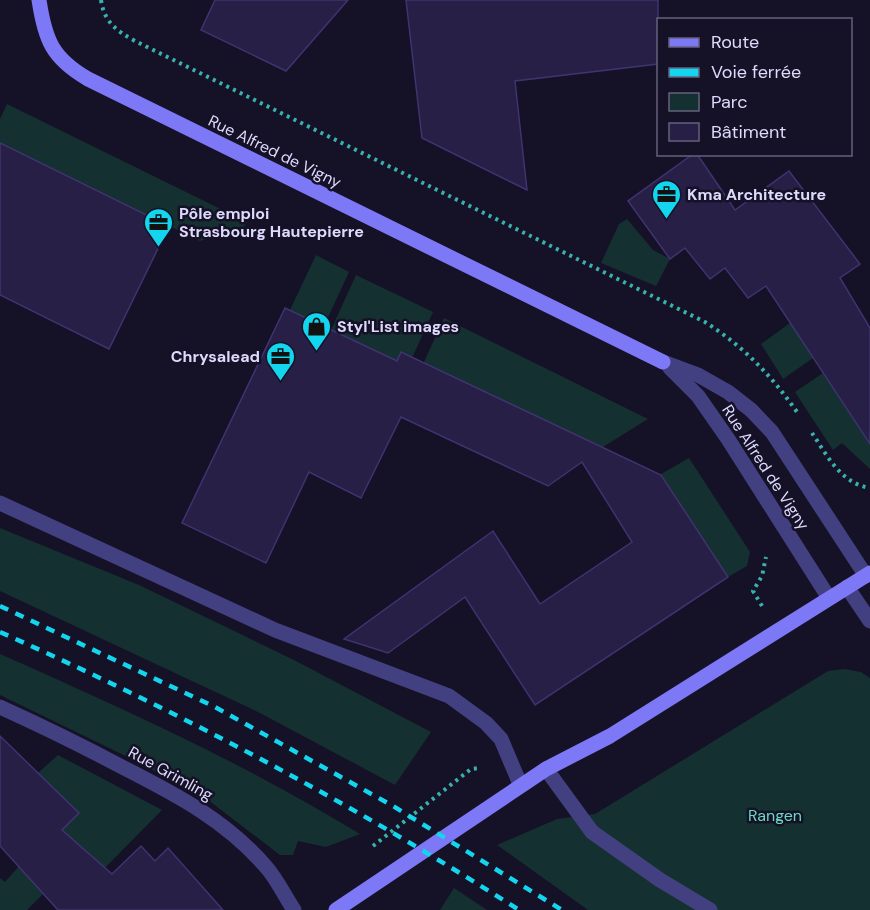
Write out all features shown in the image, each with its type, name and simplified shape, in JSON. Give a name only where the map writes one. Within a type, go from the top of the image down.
[{"type":"main road","name":"Rue Alfred de Vigny","points":[[39,0],[50,46],[59,59],[87,79],[663,363]]},
{"type":"main road","points":[[336,910],[485,804],[610,736],[868,574]]},
{"type":"main road","points":[[375,883],[546,770]]},
{"type":"street","name":"Rue Alfred de Vigny","points":[[663,363],[698,375],[728,392],[751,410],[772,432],[868,574]]},
{"type":"street","name":"Rue Alfred de Vigny","points":[[663,363],[682,378],[704,405],[830,598]]},
{"type":"street","points":[[0,503],[275,630],[449,696],[486,723],[501,739],[520,784]]},
{"type":"street","points":[[847,587],[870,621]]},
{"type":"street","name":"Rue Grimling","points":[[0,707],[153,782],[208,814],[238,838],[267,868],[283,889],[294,910]]},
{"type":"street","points":[[546,770],[592,832],[660,880],[710,910]]},
{"type":"path","points":[[101,0],[106,19],[120,33],[135,41],[705,322],[747,351],[780,387],[802,418]]},
{"type":"path","points":[[807,426],[837,469],[854,482],[870,488]]},
{"type":"green space","points":[[7,104],[247,222],[243,228],[200,241],[0,143],[0,119]]},
{"type":"green space","points":[[627,219],[653,250],[670,259],[656,286],[601,263],[619,224]]},
{"type":"green space","points":[[316,255],[349,272],[324,326],[290,310]]},
{"type":"green space","points":[[356,275],[433,312],[412,358],[401,353],[376,405],[347,392],[368,347],[331,330]]},
{"type":"green space","points":[[444,318],[648,419],[603,447],[423,364]]},
{"type":"green space","points":[[790,323],[813,358],[783,379],[761,344]]},
{"type":"green space","points":[[823,373],[870,444],[870,469],[842,443],[833,450],[795,392]]},
{"type":"green space","points":[[689,458],[750,552],[747,566],[728,577],[661,474]]},
{"type":"green space","points":[[0,528],[139,585],[294,660],[431,732],[395,785],[260,713],[0,591]]},
{"type":"green space","points":[[0,654],[137,716],[228,761],[317,808],[360,834],[326,847],[298,841],[293,855],[280,855],[212,803],[144,765],[0,695]]},
{"type":"green space","name":"Rangen","points":[[845,669],[861,672],[870,678],[870,910],[588,910],[497,845],[557,819],[595,814],[828,671]]},
{"type":"green space","points":[[58,755],[162,810],[82,891],[46,891],[27,910],[0,910],[0,878],[5,882],[20,865],[24,869],[79,813],[38,773]]},
{"type":"green space","points":[[454,888],[487,910],[440,910]]},
{"type":"building","points":[[215,0],[348,0],[286,71],[201,30]]},
{"type":"building","points":[[406,0],[658,0],[657,64],[515,81],[527,190],[422,138]]},
{"type":"building","points":[[0,143],[169,226],[109,349],[0,295]]},
{"type":"building","points":[[690,156],[698,156],[735,210],[789,171],[860,264],[840,278],[870,328],[870,444],[766,286],[748,298],[725,268],[710,279],[685,248],[670,259],[628,201]]},
{"type":"building","points":[[285,308],[397,361],[401,352],[661,475],[728,577],[535,705],[465,597],[388,653],[344,639],[493,531],[540,604],[632,542],[582,462],[548,486],[401,417],[361,498],[309,472],[266,563],[182,523]]},
{"type":"building","points":[[0,736],[79,813],[62,830],[112,874],[141,846],[155,861],[168,848],[223,910],[58,910],[0,846]]},
{"type":"railway","points":[[0,606],[215,707],[393,806],[562,910]]},
{"type":"railway","points":[[0,632],[134,694],[265,761],[393,833],[519,910]]},
{"type":"place","name":"Kma Architecture","points":[[666,220]]},
{"type":"place","name":"Pôle emploi Strasbourg Hautepierre","points":[[158,248]]},
{"type":"place","name":"Styl'List images","points":[[316,352]]},
{"type":"place","name":"Chrysalead","points":[[281,382]]}]
